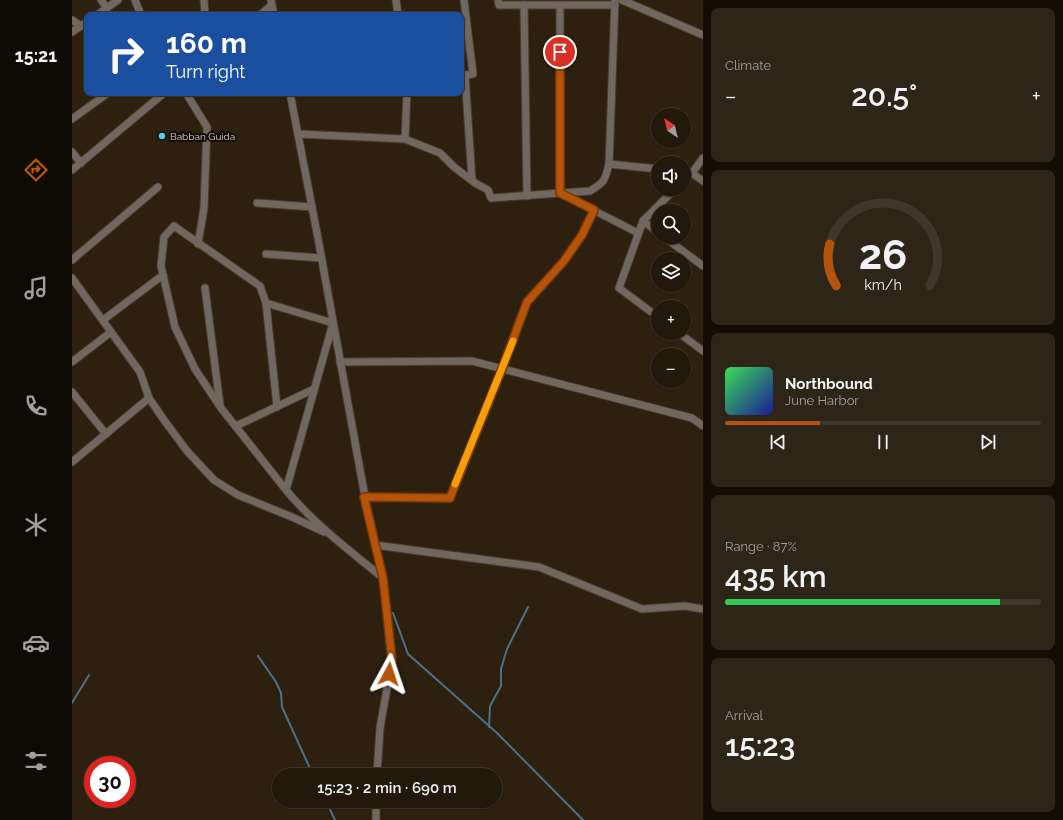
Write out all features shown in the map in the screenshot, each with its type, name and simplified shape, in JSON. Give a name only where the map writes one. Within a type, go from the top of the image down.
[{"type":"street","points":[[101,0],[106,8]]},
{"type":"street","points":[[101,12],[118,0]]},
{"type":"street","points":[[135,0],[140,12]]},
{"type":"street","points":[[204,0],[205,12]]},
{"type":"street","points":[[396,0],[398,12]]},
{"type":"street","points":[[464,0],[473,74],[464,76]]},
{"type":"street","points":[[298,134],[405,139],[440,153],[454,167],[488,190],[491,198],[590,191],[601,185],[605,179],[609,164],[615,2],[560,5],[498,5],[498,0]]},
{"type":"street","points":[[622,0],[703,35]]},
{"type":"street","points":[[263,12],[272,3]]},
{"type":"street","points":[[524,5],[527,196]]},
{"type":"street","points":[[560,5],[560,193]]},
{"type":"street","points":[[72,20],[84,24]]},
{"type":"street","points":[[72,32],[84,24]]},
{"type":"street","points":[[464,88],[472,180]]},
{"type":"street","points":[[72,119],[104,96]]},
{"type":"street","points":[[72,170],[160,96]]},
{"type":"street","points":[[188,96],[207,127],[204,208],[198,244]]},
{"type":"street","points":[[291,96],[364,497],[383,578],[392,660],[380,728],[377,768]]},
{"type":"street","points":[[405,139],[407,96]]},
{"type":"street","points":[[72,152],[81,163]]},
{"type":"street","points":[[703,158],[692,173],[703,182]]},
{"type":"street","points":[[609,164],[651,168]]},
{"type":"street","points":[[72,260],[158,187]]},
{"type":"street","points":[[560,193],[638,233]]},
{"type":"street","points":[[651,312],[619,288],[643,221],[668,196]]},
{"type":"street","points":[[257,203],[312,207]]},
{"type":"street","points":[[364,497],[450,498],[502,369],[527,302],[564,261],[582,235],[594,210]]},
{"type":"street","points":[[643,221],[651,227]]},
{"type":"street","points":[[278,407],[266,303],[260,286],[174,226],[164,237],[161,266],[175,327],[195,369],[221,408],[286,490],[328,534],[383,578]]},
{"type":"street","points":[[673,244],[703,266]]},
{"type":"street","points":[[266,254],[321,258]]},
{"type":"street","points":[[102,320],[163,275]]},
{"type":"street","points":[[72,278],[140,372],[149,398],[187,451],[214,480],[238,495],[292,517],[328,534]]},
{"type":"street","points":[[205,288],[221,408]]},
{"type":"street","points":[[266,303],[333,323]]},
{"type":"street","points":[[286,490],[333,323]]},
{"type":"street","points":[[72,362],[111,332]]},
{"type":"street","points":[[688,340],[703,351]]},
{"type":"street","points":[[340,362],[472,361],[692,418],[703,426]]},
{"type":"street","points":[[236,426],[314,389]]},
{"type":"street","points":[[72,392],[106,434]]},
{"type":"street","points":[[72,462],[149,398]]},
{"type":"street","points":[[375,545],[539,567],[642,609],[685,606],[703,609]]},
{"type":"street","points":[[376,808],[376,820]]},
{"type":"waterway","points":[[489,727],[490,706],[501,686],[501,669],[507,649],[528,607]]},
{"type":"waterway","points":[[393,613],[408,654],[497,733],[583,820]]},
{"type":"waterway","points":[[258,656],[276,682],[281,693],[282,707],[310,768]]},
{"type":"waterway","points":[[72,703],[89,675]]},
{"type":"waterway","points":[[329,808],[335,820]]},
{"type":"slow traffic","points":[[455,484],[513,341]]},
{"type":"place","name":"Babban Guida","points":[[162,136]]},
{"type":"route","points":[[389,674],[392,660],[383,578],[364,497],[450,498],[502,369],[527,302],[564,261],[582,235],[594,210],[560,193],[560,52]]}]
